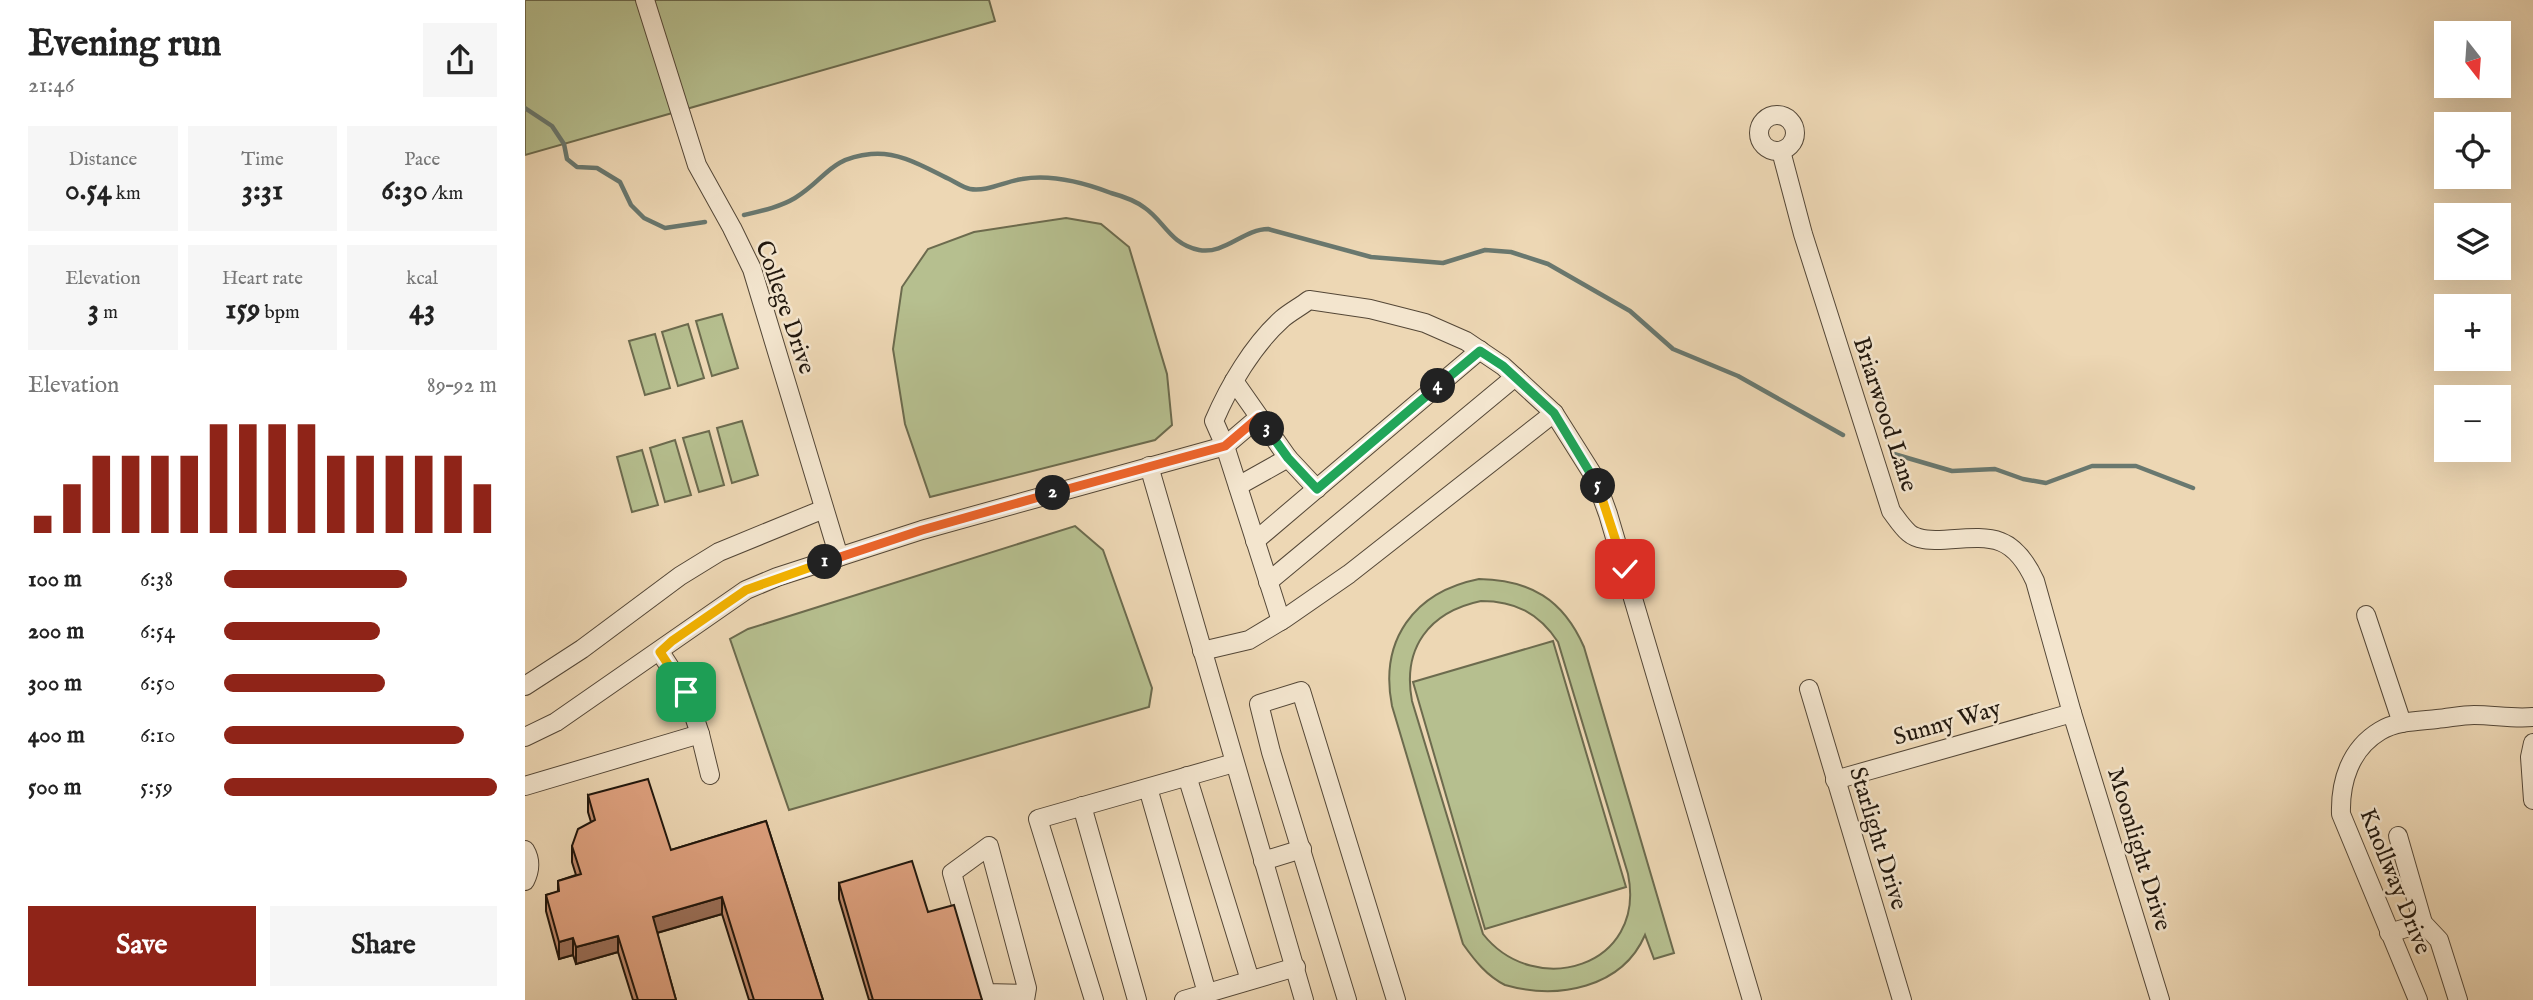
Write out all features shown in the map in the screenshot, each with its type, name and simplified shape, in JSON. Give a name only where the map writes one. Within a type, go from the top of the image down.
[{"type":"street","name":"College Drive","points":[[645,0],[697,165],[752,269],[839,557]]},
{"type":"street","name":"Briarwood Lane","points":[[1781,151],[1803,234],[1891,512],[1910,535],[1929,541],[1987,537],[2013,547],[2035,581],[2072,713]]},
{"type":"street","points":[[1281,621],[1225,446],[1214,421],[1228,389],[1265,335],[1309,300],[1370,309],[1425,323],[1466,341],[1515,377],[1554,413],[1595,478],[1752,1000]]},
{"type":"street","points":[[1255,541],[1480,351]]},
{"type":"street","points":[[1268,582],[1515,377]]},
{"type":"street","points":[[1234,381],[1288,458],[1317,489]]},
{"type":"street","points":[[1202,652],[1249,640],[1281,621],[1349,574],[1554,413]]},
{"type":"street","points":[[525,737],[556,722],[746,590],[922,530],[1225,446],[1259,417]]},
{"type":"street","points":[[1238,486],[1288,458]]},
{"type":"street","points":[[1149,466],[1304,1000]]},
{"type":"street","points":[[525,686],[582,649],[680,576],[719,552],[824,509]]},
{"type":"street","points":[[2366,615],[2402,723],[2473,715],[2533,718]]},
{"type":"street","points":[[660,652],[686,692],[700,734],[709,775]]},
{"type":"street","name":"Starlight Drive","points":[[1809,689],[1902,1000]]},
{"type":"street","points":[[1347,1000],[1259,704],[1301,691],[1396,1000]]},
{"type":"street","name":"Sunny Way","points":[[1835,780],[2072,713]]},
{"type":"street","name":"Moonlight Drive","points":[[2072,713],[2160,1000]]},
{"type":"street","name":"Knollway Drive","points":[[2402,723],[2380,731],[2351,760],[2340,795],[2341,814],[2418,1000]]},
{"type":"street","points":[[525,786],[700,734]]},
{"type":"street","points":[[2533,743],[2530,757],[2533,800]]},
{"type":"street","points":[[1094,1000],[1038,819],[1234,763]]},
{"type":"street","points":[[1187,776],[1250,980]]},
{"type":"street","points":[[1148,788],[1207,993]]},
{"type":"street","points":[[1082,807],[1137,1000]]},
{"type":"street","points":[[2398,836],[2423,923],[2439,940],[2458,1000]]},
{"type":"street","points":[[989,846],[1027,988],[1025,997],[986,993],[952,873],[989,846]]},
{"type":"street","points":[[1263,861],[1302,849]]},
{"type":"street","points":[[525,850],[529,870],[525,881]]},
{"type":"street","points":[[2389,933],[2423,923]]},
{"type":"street","points":[[1184,1000],[1296,967]]},
{"type":"green space","points":[[525,0],[989,0],[995,21],[525,155]]},
{"type":"green space","points":[[1066,218],[1101,224],[1129,247],[1167,374],[1172,425],[1155,440],[930,497],[905,424],[893,349],[902,287],[928,249],[974,232]]},
{"type":"green space","points":[[722,314],[738,368],[712,376],[696,321]]},
{"type":"green space","points":[[688,324],[704,378],[678,386],[662,332]]},
{"type":"green space","points":[[655,334],[670,388],[645,395],[629,341]]},
{"type":"green space","points":[[742,421],[758,475],[732,483],[717,428]]},
{"type":"green space","points":[[709,431],[724,485],[699,492],[683,438]]},
{"type":"green space","points":[[675,440],[691,495],[665,502],[650,448]]},
{"type":"green space","points":[[642,450],[658,505],[632,512],[617,457]]},
{"type":"green space","points":[[1075,526],[1103,550],[1152,688],[1149,707],[789,810],[730,639],[748,629]]},
{"type":"green space","points":[[1479,579],[1514,583],[1529,588],[1555,605],[1576,630],[1584,647],[1674,953],[1654,959],[1645,935],[1635,953],[1605,978],[1586,986],[1546,991],[1505,985],[1482,968],[1463,944],[1392,706],[1389,682],[1391,660],[1406,623],[1419,607],[1456,585]],"holes":[[[1481,601],[1515,606],[1534,616],[1558,642],[1628,874],[1629,906],[1621,932],[1604,951],[1582,964],[1557,969],[1530,966],[1505,954],[1483,934],[1412,701],[1411,665],[1423,635],[1447,614],[1463,606]]]},
{"type":"green space","points":[[1553,641],[1626,887],[1485,929],[1413,682]]},
{"type":"building","points":[[648,779],[671,850],[766,821],[823,1000],[754,1000],[722,897],[653,917],[676,1000],[638,1000],[618,936],[576,947],[573,938],[559,942],[546,895],[559,891],[558,881],[581,874],[572,846],[578,829],[595,820],[588,795]]},
{"type":"building","points":[[912,861],[928,912],[954,905],[982,1000],[873,1000],[839,883]]},
{"type":"waterway","points":[[525,108],[552,126],[564,144],[567,159],[577,167],[597,168],[620,182],[631,205],[644,218],[665,228],[705,222]]},
{"type":"waterway","points":[[744,215],[789,201],[846,160],[857,156],[882,154],[913,161],[970,189],[983,189],[1033,178],[1068,180],[1090,186],[1137,203],[1152,213],[1174,238],[1199,250],[1217,249],[1251,233],[1268,229],[1371,257],[1443,263],[1485,250],[1511,252],[1548,264],[1630,311],[1673,349],[1738,376],[1843,435]]},
{"type":"waterway","points":[[1894,454],[1952,471],[1995,469],[2023,479],[2046,483],[2092,466],[2136,466],[2193,488]]},
{"type":"route","points":[[686,692],[660,652],[746,590],[922,530],[1225,446],[1259,417],[1288,458],[1317,489],[1480,351],[1503,366],[1554,413],[1595,478],[1625,569]]}]
